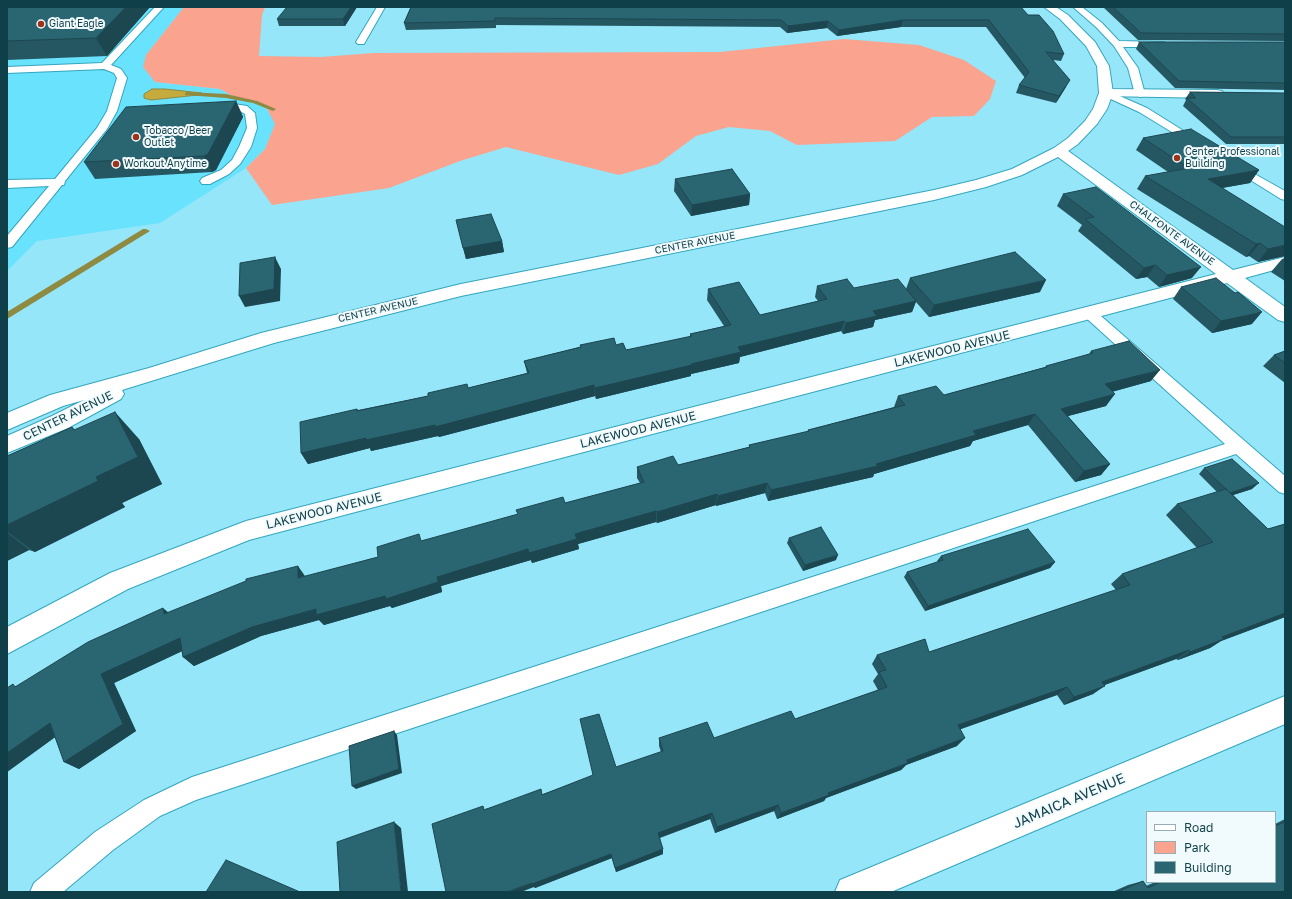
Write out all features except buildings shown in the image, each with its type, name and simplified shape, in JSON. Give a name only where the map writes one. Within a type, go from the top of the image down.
[{"type":"street","points":[[1049,7],[1079,30],[1091,45],[1103,66],[1106,93],[1231,94]]},
{"type":"street","name":"CENTER AVENUE","points":[[7,422],[57,400],[151,375],[268,338],[320,324],[461,290],[981,184],[1017,172],[1059,151],[1073,141],[1090,124],[1100,108],[1106,93]]},
{"type":"street","name":"CHALFONTE AVENUE","points":[[1059,151],[1285,316]]},
{"type":"street","name":"LAKEWOOD AVENUE","points":[[7,641],[119,581],[246,531],[1285,262]]},
{"type":"street","name":"CENTER AVENUE","points":[[7,445],[60,422],[151,375]]},
{"type":"street","name":"JAMAICA AVENUE","points":[[852,892],[1285,710]]},
{"type":"lane","points":[[105,66],[160,7]]},
{"type":"lane","points":[[361,42],[381,7]]},
{"type":"lane","points":[[1077,7],[1099,25],[1117,44],[1133,68],[1140,94]]},
{"type":"lane","points":[[1117,44],[1173,44]]},
{"type":"lane","points":[[7,70],[105,66],[118,70],[122,78],[114,105],[102,129],[60,182],[7,244]]},
{"type":"lane","points":[[1106,93],[1143,110],[1204,147]]},
{"type":"lane","points":[[206,180],[225,172],[236,162],[245,147],[252,128],[250,113],[243,108],[234,106]]},
{"type":"lane","points":[[1224,159],[1285,196]]},
{"type":"lane","points":[[7,184],[60,182]]},
{"type":"lane","points":[[1089,313],[1285,487]]},
{"type":"lane","points":[[43,892],[104,841],[152,808],[192,789],[1239,446]]},
{"type":"shaded area","points":[[7,7],[184,7],[146,55],[155,82],[220,89],[238,99],[265,105],[275,124],[265,149],[246,168],[160,223],[37,241],[7,271]]},
{"type":"shaded area","points":[[152,89],[202,93],[198,95],[151,100],[144,98],[144,94]]},
{"type":"green space","points":[[184,7],[265,7],[262,15],[259,56],[321,57],[374,53],[720,52],[844,39],[919,45],[964,60],[996,81],[990,99],[974,116],[932,117],[895,141],[797,145],[770,131],[729,127],[696,136],[658,164],[619,175],[506,147],[460,161],[389,188],[272,205],[246,168],[265,149],[275,124],[265,105],[238,99],[220,89],[155,82],[143,67],[146,55]]},
{"type":"waterway","points":[[187,94],[226,96],[255,102],[273,109]]},
{"type":"waterway","points":[[7,316],[146,231]]},
{"type":"place","name":"Giant Eagle","points":[[41,24]]},
{"type":"place","name":"Tobacco/Beer Outlet","points":[[136,137]]},
{"type":"place","name":"Center Professional Building","points":[[1177,158]]},
{"type":"place","name":"Workout Anytime","points":[[116,164]]}]
